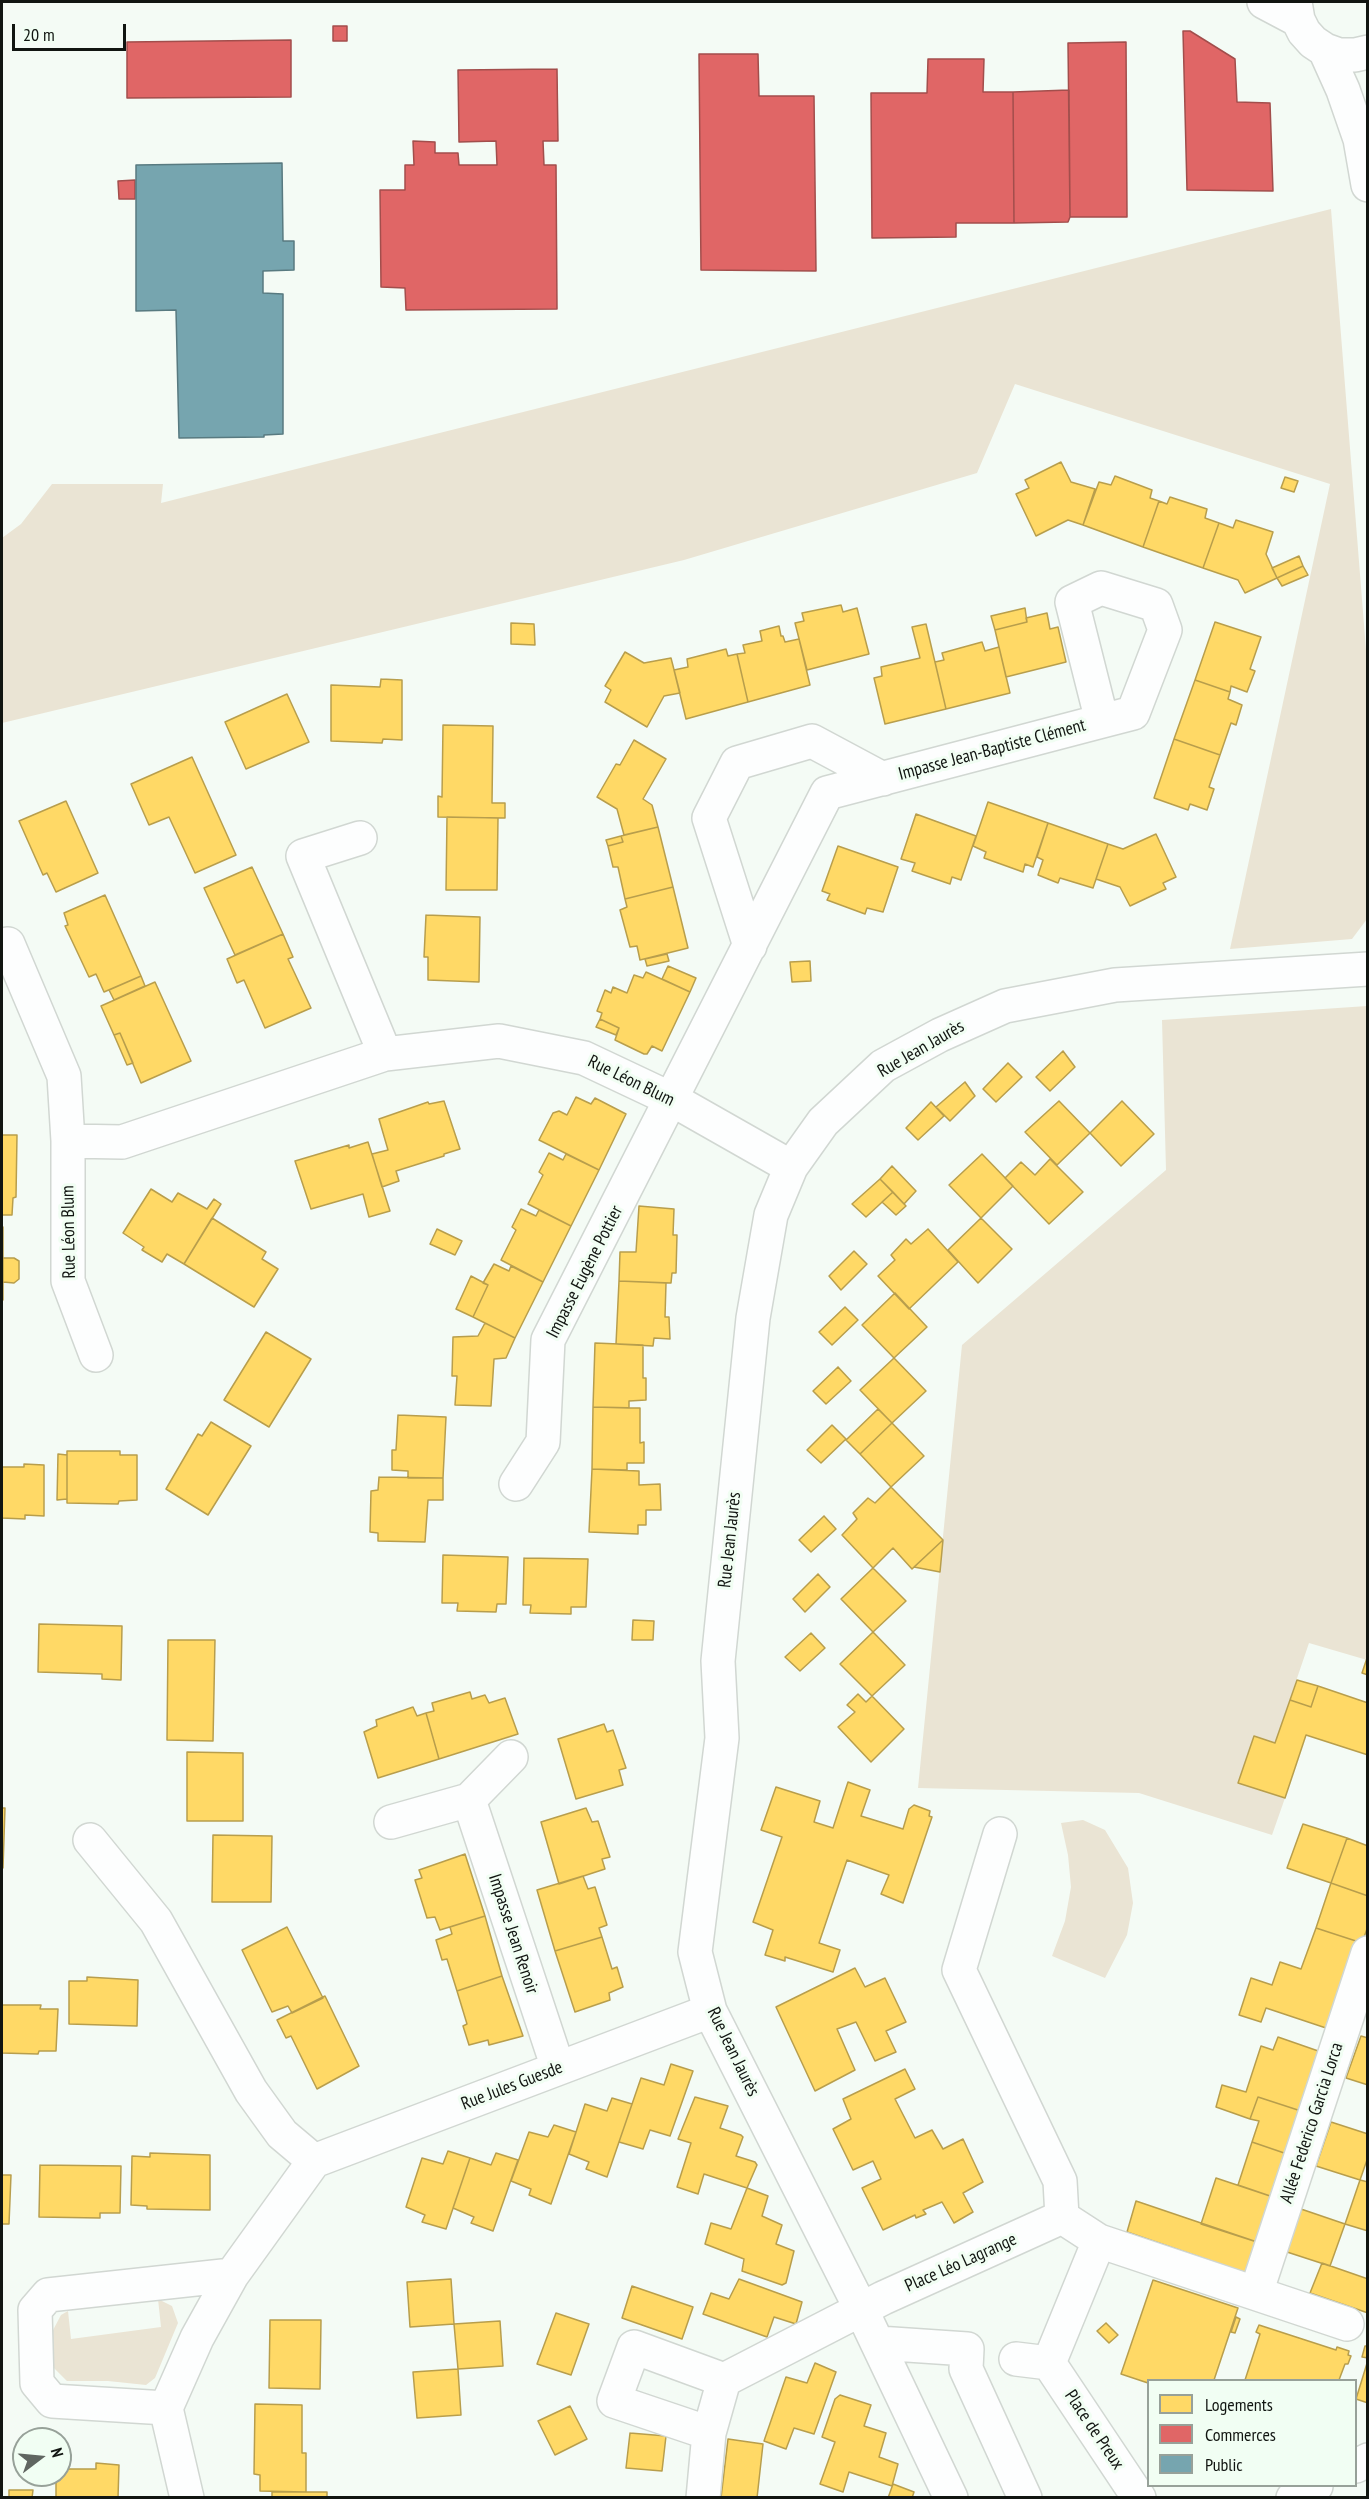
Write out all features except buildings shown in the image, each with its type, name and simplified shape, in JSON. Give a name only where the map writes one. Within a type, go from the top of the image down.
[{"type":"street","points":[[1264,2],[1296,11],[1304,32],[1325,50],[1355,55],[1368,52]]},
{"type":"street","points":[[1325,50],[1343,90],[1360,139],[1368,185]]},
{"type":"street","name":"Impasse Jean-Baptiste Clément","points":[[672,1100],[827,793],[1102,721]]},
{"type":"street","name":"Impasse Jean-Baptiste Clément","points":[[750,946],[709,818],[737,763],[812,741],[883,779]]},
{"type":"street","points":[[360,838],[303,856],[385,1054]]},
{"type":"street","name":"Rue Léon Blum","points":[[2,947],[8,944],[64,1076],[68,1141],[68,1281],[96,1355]]},
{"type":"street","name":"Rue Jean Jaurès","points":[[951,2498],[878,2343],[710,2011],[695,1952],[722,1738],[718,1661],[753,1318],[771,1215],[791,1167],[823,1122],[883,1066],[940,1035],[1005,1006],[1115,985],[1368,969]]},
{"type":"street","name":"Rue Léon Blum","points":[[68,1141],[122,1142],[385,1054],[499,1041],[584,1058],[672,1100],[791,1167]]},
{"type":"street","name":"Impasse Eugène Pottier","points":[[516,1484],[543,1442],[549,1340],[672,1100]]},
{"type":"street","points":[[391,1822],[469,1800],[511,1757]]},
{"type":"street","name":"Impasse Jean Renoir","points":[[469,1800],[558,2068]]},
{"type":"street","points":[[1000,1834],[959,1970],[1060,2181],[1062,2217],[1099,2241],[1347,2324]]},
{"type":"street","points":[[90,1840],[156,1921],[251,2091],[282,2134],[314,2161],[232,2275],[197,2338],[166,2408],[187,2498]]},
{"type":"street","name":"Allée Federico Garcia Lorca","points":[[1256,2293],[1368,1953]]},
{"type":"street","name":"Rue Jules Guesde","points":[[314,2161],[357,2147],[710,2011]]},
{"type":"street","name":"Place Léo Lagrange","points":[[724,2380],[861,2309],[1062,2217]]},
{"type":"street","points":[[1016,2360],[1049,2363],[1099,2241]]},
{"type":"street","points":[[166,2408],[52,2401],[37,2383],[35,2310],[48,2295],[232,2275]]},
{"type":"street","points":[[878,2343],[967,2349],[966,2369],[1025,2498]]},
{"type":"street","points":[[703,2498],[709,2433],[724,2380],[634,2347],[614,2401],[709,2433]]},
{"type":"street","name":"Place de Preux","points":[[1049,2363],[1139,2498]]},
{"type":"street","points":[[1293,2498],[1314,2487]]},
{"type":"shaded area","points":[[1331,209],[1368,675],[1367,919],[1352,939],[1230,949],[1330,484],[1015,384],[977,473],[684,560],[2,723],[2,538],[21,524],[52,484],[163,484],[161,503]]},
{"type":"shaded area","points":[[1367,1006],[1367,1660],[1309,1643],[1275,1743],[1254,1737],[1238,1783],[1285,1798],[1272,1835],[1139,1793],[918,1788],[962,1345],[1166,1170],[1162,1020]]},
{"type":"shaded area","points":[[1083,1820],[1105,1830],[1128,1868],[1133,1903],[1127,1935],[1105,1978],[1052,1956],[1065,1921],[1071,1887],[1068,1855],[1061,1823]]},
{"type":"shaded area","points":[[158,2299],[172,2306],[178,2323],[155,2378],[146,2385],[108,2381],[67,2381],[53,2367],[52,2332],[61,2315],[68,2311],[71,2339],[161,2327]]}]
